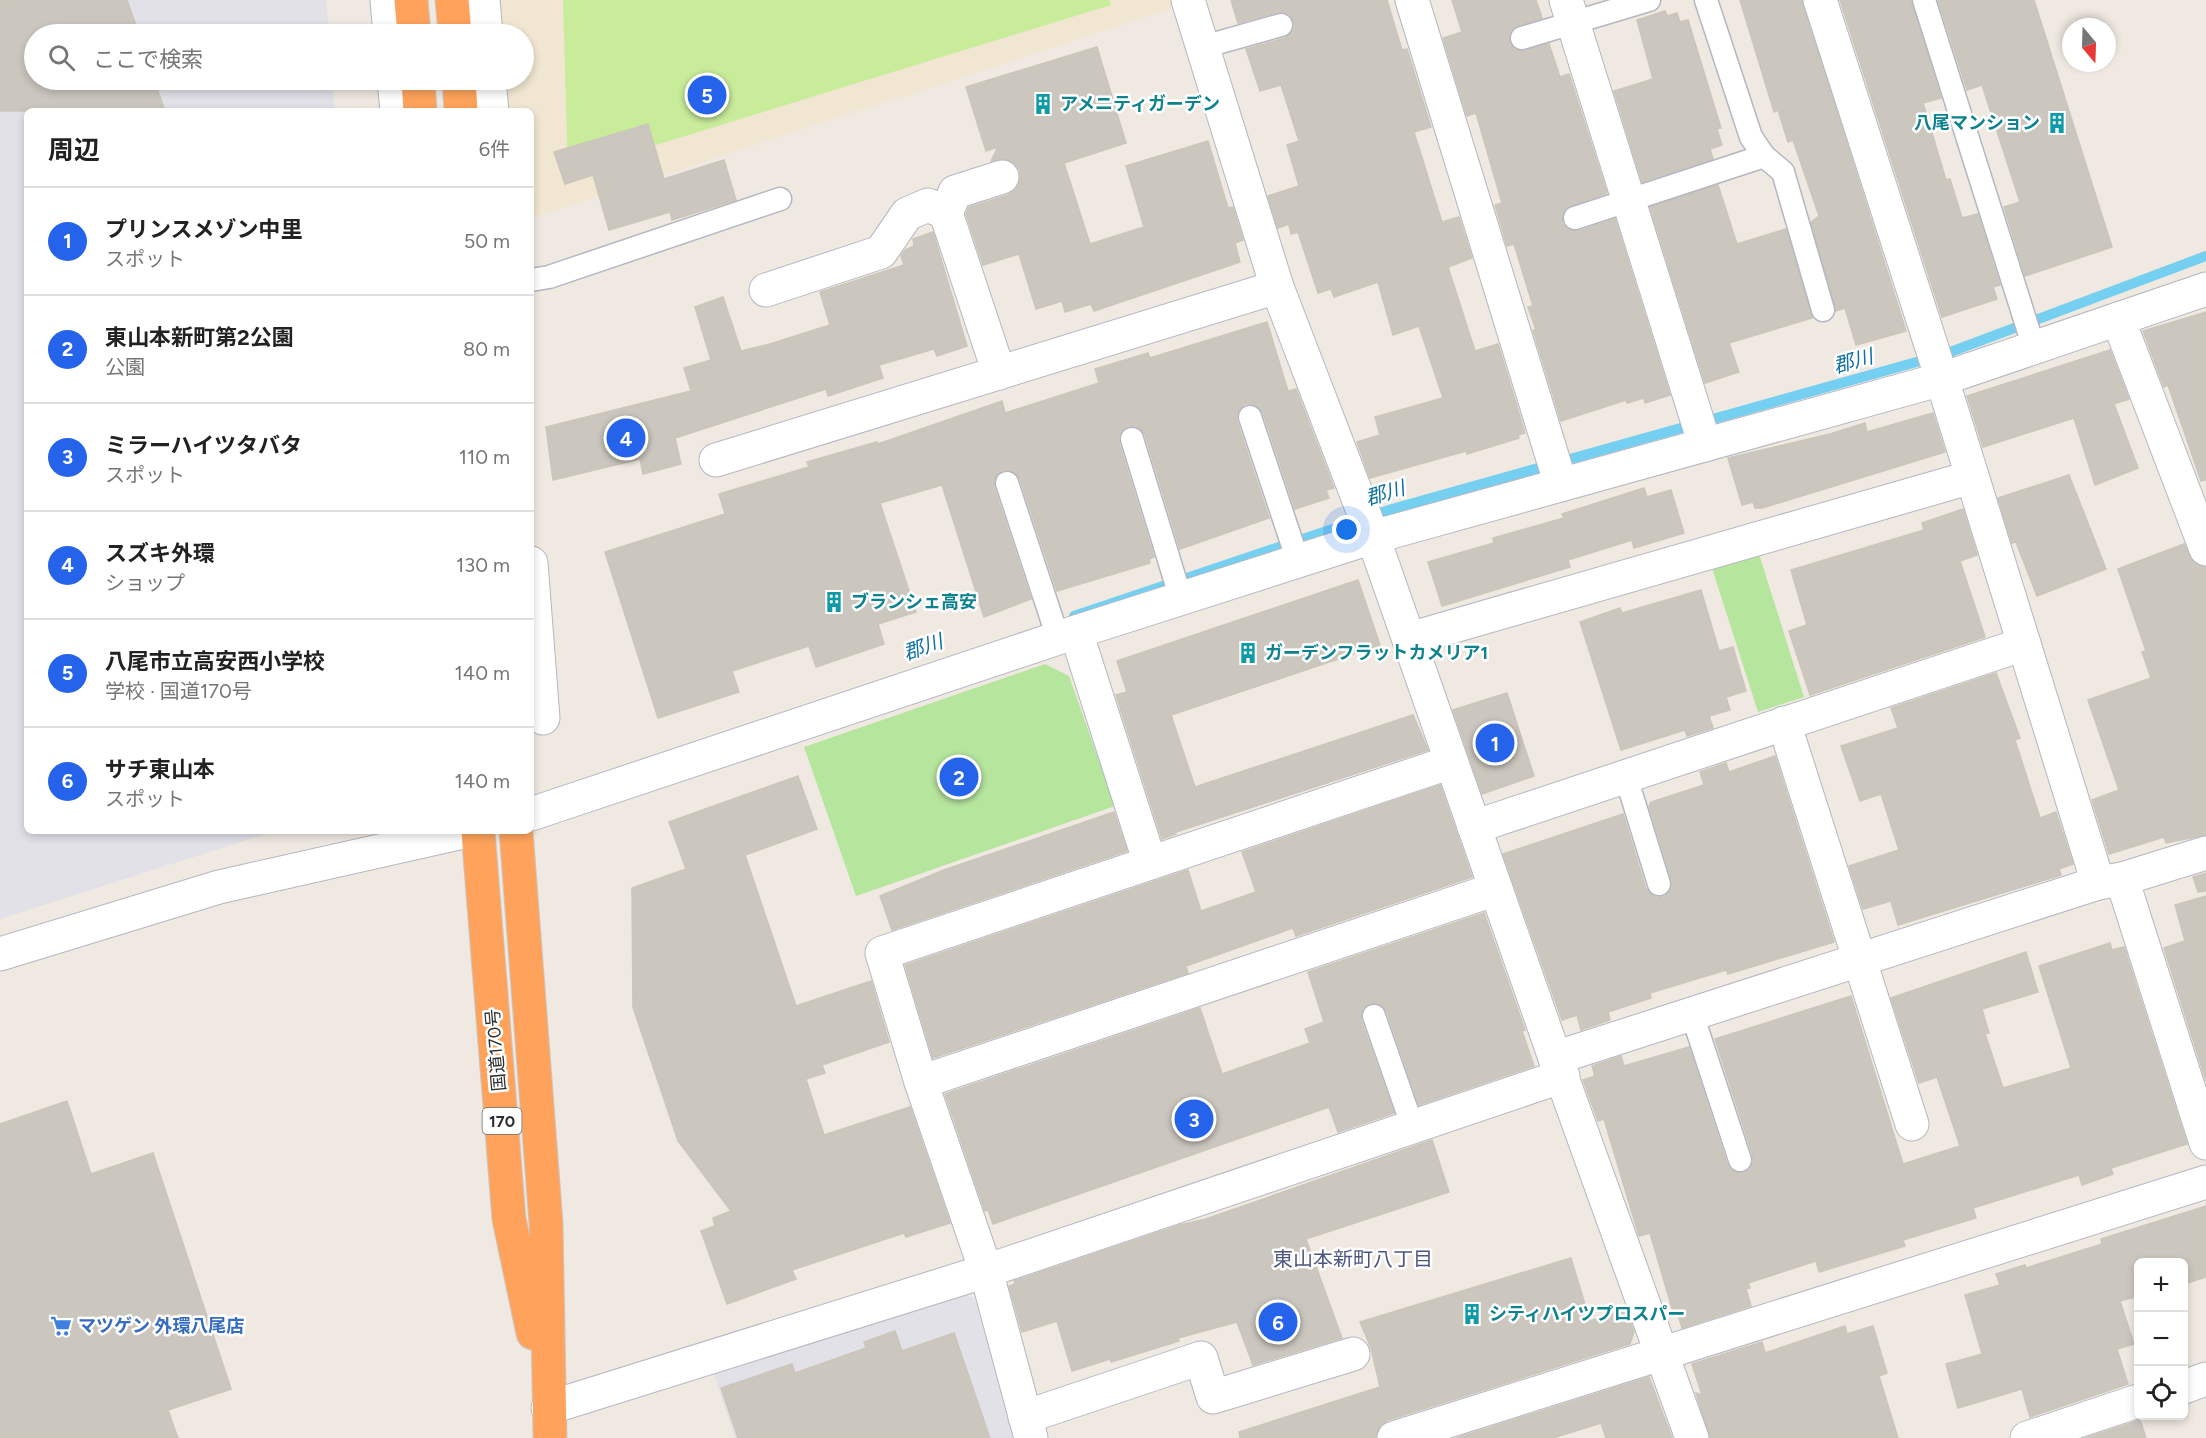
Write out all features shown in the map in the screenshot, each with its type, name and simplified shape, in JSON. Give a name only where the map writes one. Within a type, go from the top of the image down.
[{"type":"highway","points":[[411,0],[413,24]]},
{"type":"highway","points":[[452,0],[454,24]]},
{"type":"highway","points":[[419,90],[420,108]]},
{"type":"highway","points":[[460,90],[461,108]]},
{"type":"highway","name":"国道170号","points":[[478,834],[510,1219],[548,1430]]},
{"type":"highway","name":"国道170号","points":[[516,834],[546,1223],[548,1430]]},
{"type":"street","points":[[387,0],[389,24]]},
{"type":"street","points":[[483,0],[485,24]]},
{"type":"street","points":[[1188,0],[1277,287],[1367,522],[1692,1438]]},
{"type":"street","points":[[1412,0],[1559,479]]},
{"type":"street","points":[[1820,0],[1937,363],[2024,644],[2110,881],[2204,1127]]},
{"type":"street","points":[[1570,11],[1701,430]]},
{"type":"street","points":[[395,90],[397,108]]},
{"type":"street","points":[[490,90],[492,108]]},
{"type":"street","points":[[999,373],[946,213],[956,192],[1002,177]]},
{"type":"street","points":[[766,290],[881,252],[907,214],[928,205],[946,213]]},
{"type":"street","points":[[716,460],[1277,287]]},
{"type":"street","points":[[534,813],[1064,635],[1176,584],[1293,545],[1367,522],[1559,479],[1701,430],[1937,363],[2118,319],[2206,289]]},
{"type":"street","points":[[2118,319],[2206,549]]},
{"type":"street","points":[[1409,639],[1972,477]]},
{"type":"street","points":[[534,602],[543,718]]},
{"type":"street","points":[[1064,635],[1150,863]]},
{"type":"street","points":[[1474,827],[2024,644]]},
{"type":"street","points":[[1784,723],[1912,1124]]},
{"type":"street","points":[[1353,1354],[1214,1397],[1201,1359],[1028,1428],[986,1271],[921,1082],[882,953],[1451,762]]},
{"type":"street","points":[[0,954],[219,887],[455,834]]},
{"type":"street","points":[[548,1430],[986,1271],[1413,1128],[1692,1014],[2110,881],[2206,853]]},
{"type":"street","points":[[921,1082],[1496,889]]},
{"type":"street","points":[[1394,1438],[2206,1182]]},
{"type":"street","points":[[2188,1386],[2206,1379]]},
{"type":"street","points":[[2027,1438],[2134,1403]]},
{"type":"lane","points":[[1522,38],[1570,11],[1649,0]]},
{"type":"lane","points":[[1706,0],[1751,138],[1764,156],[1783,172],[1823,310]]},
{"type":"lane","points":[[1924,0],[2032,340]]},
{"type":"lane","points":[[1203,47],[1281,24]]},
{"type":"lane","points":[[1575,218],[1764,156]]},
{"type":"lane","points":[[534,280],[549,277],[780,199]]},
{"type":"lane","points":[[1250,417],[1293,545]]},
{"type":"lane","points":[[1132,439],[1176,584]]},
{"type":"lane","points":[[1007,483],[1043,592],[1064,635]]},
{"type":"lane","points":[[1626,777],[1659,884]]},
{"type":"lane","points":[[1692,1014],[1740,1160]]},
{"type":"lane","points":[[1374,1016],[1413,1128]]},
{"type":"shaded area","points":[[0,0],[326,0],[328,24],[24,24],[24,90],[333,90],[335,108],[24,108],[24,834],[266,834],[0,919]]},
{"type":"shaded area","points":[[499,0],[1171,0],[1174,8],[534,217],[534,108],[509,108],[507,90],[534,90],[534,24],[501,24]]},
{"type":"shaded area","points":[[954,1289],[975,1299],[1015,1438],[735,1438],[713,1372]]},
{"type":"green space","points":[[563,0],[1109,0],[1111,5],[568,172]]},
{"type":"green space","points":[[1759,554],[1804,697],[1758,712],[1712,568]]},
{"type":"green space","points":[[1045,664],[1069,676],[1115,806],[856,896],[804,747]]},
{"type":"building","points":[[0,0],[127,0],[135,24],[24,24],[24,90],[158,90],[164,108],[24,108],[24,111],[0,111]]},
{"type":"building","points":[[1231,0],[1387,0],[1402,50],[1407,49],[1431,127],[1414,132],[1442,222],[1459,217],[1472,258],[1448,267],[1475,351],[1498,344],[1525,433],[1518,435],[1519,438],[1467,454],[1466,451],[1370,478],[1357,442],[1380,435],[1375,417],[1443,398],[1419,326],[1393,335],[1378,282],[1334,297],[1331,289],[1318,293],[1298,232],[1291,234],[1289,224],[1278,228],[1268,196],[1299,186],[1287,145],[1299,141],[1281,85],[1260,91],[1246,49],[1285,38],[1294,29],[1294,22],[1290,15],[1278,12],[1238,23]]},
{"type":"building","points":[[1452,0],[1536,0],[1542,18],[1513,28],[1509,42],[1519,51],[1549,44],[1560,77],[1569,74],[1607,193],[1565,209],[1562,223],[1566,228],[1579,231],[1615,219],[1670,395],[1645,403],[1644,398],[1627,403],[1626,400],[1561,421],[1533,330],[1536,330],[1528,307],[1533,306],[1514,244],[1507,246],[1495,205],[1502,203],[1476,113],[1467,116],[1443,38],[1462,32]]},
{"type":"building","points":[[1740,0],[1802,0],[1906,331],[1856,345],[1845,308],[1836,311],[1811,222],[1819,216],[1793,140],[1788,142],[1778,110],[1774,112]]},
{"type":"building","points":[[1840,0],[1911,0],[1941,98],[1923,103],[1946,180],[1950,179],[1962,218],[1978,214],[2000,285],[1993,287],[1997,299],[1942,317]]},
{"type":"building","points":[[1938,0],[2034,0],[2112,247],[2025,276],[2004,207],[2020,202],[1982,85],[1967,90]]},
{"type":"building","points":[[1665,11],[1667,16],[1677,13],[1680,22],[1688,20],[1721,128],[1717,129],[1722,145],[1710,149],[1713,159],[1642,182],[1614,91],[1653,79],[1637,20]]},
{"type":"building","points":[[1097,47],[1126,143],[1064,163],[1090,244],[1144,227],[1126,166],[1208,141],[1228,208],[1233,207],[1243,240],[1235,243],[1240,262],[1094,311],[1091,304],[1065,312],[1062,301],[1036,309],[1019,254],[983,265],[966,214],[969,207],[1008,195],[1016,189],[1020,180],[1020,171],[1014,163],[1005,159],[991,161],[998,147],[986,151],[966,87]]},
{"type":"building","points":[[648,124],[664,179],[724,160],[736,200],[672,220],[670,212],[609,230],[593,175],[565,184],[554,152]]},
{"type":"building","points":[[1718,185],[1737,244],[1786,229],[1812,318],[1729,343],[1739,372],[1705,383],[1650,207]]},
{"type":"building","points":[[933,232],[967,346],[937,356],[934,349],[879,365],[883,378],[828,396],[826,389],[675,438],[681,464],[643,474],[640,459],[553,480],[546,427],[691,391],[684,368],[711,360],[695,307],[723,297],[741,351],[770,344],[830,325],[820,292],[904,265],[901,256],[905,250],[914,246],[913,239]]},
{"type":"building","points":[[2206,312],[2206,480],[2201,481],[2168,385],[2164,387],[2143,331]]},
{"type":"building","points":[[1267,322],[1288,391],[1296,389],[1334,488],[1326,490],[1329,498],[1295,509],[1263,413],[1253,404],[1245,404],[1237,414],[1237,421],[1269,518],[1180,549],[1145,435],[1136,426],[1128,426],[1119,435],[1119,443],[1154,557],[1149,559],[1150,563],[1057,591],[1020,479],[1010,470],[1002,470],[994,480],[994,487],[1031,599],[984,617],[942,485],[880,503],[916,612],[878,624],[884,644],[816,667],[809,646],[732,671],[739,692],[658,718],[605,552],[725,514],[719,494],[809,467],[807,462],[877,442],[878,444],[1002,401],[1005,413],[1099,383],[1095,369],[1148,353],[1150,358]]},
{"type":"building","points":[[2110,350],[2129,399],[2114,404],[2138,468],[2095,485],[2074,418],[1983,447],[1967,396]]},
{"type":"building","points":[[1933,413],[1945,452],[1762,508],[1755,508],[1753,502],[1742,505],[1728,458],[1830,434],[1865,423],[1867,432]]},
{"type":"building","points":[[2069,475],[2106,569],[2037,596],[2016,542],[2012,543],[1998,498]]},
{"type":"building","points":[[1644,488],[1647,497],[1671,490],[1684,533],[1634,548],[1632,540],[1568,560],[1570,567],[1442,606],[1428,562],[1494,543],[1493,538],[1564,518],[1562,514]]},
{"type":"building","points":[[1963,509],[1977,555],[1960,561],[1985,637],[1810,695],[1789,631],[1807,625],[1791,570],[1924,530],[1922,523]]},
{"type":"building","points":[[2184,544],[2194,563],[2206,567],[2206,835],[2166,843],[2164,837],[2109,854],[2092,800],[2119,790],[2088,700],[2151,678],[2142,652],[2146,651],[2118,569]]},
{"type":"building","points":[[1358,580],[1380,645],[1171,715],[1195,787],[1413,715],[1428,750],[1176,832],[1162,839],[1116,695],[1127,692],[1117,661]]},
{"type":"building","points":[[1701,590],[1719,651],[1733,647],[1746,691],[1726,697],[1730,710],[1709,716],[1713,728],[1687,736],[1685,730],[1621,750],[1580,622],[1620,608],[1622,613]]},
{"type":"building","points":[[1996,673],[2020,738],[2015,740],[2040,818],[2056,812],[2073,864],[2059,869],[2061,875],[1898,925],[1891,901],[1863,909],[1849,866],[1899,850],[1881,794],[1860,801],[1841,746],[1898,728],[1891,708]]},
{"type":"building","points":[[1507,693],[1534,776],[1482,794],[1453,710]]},
{"type":"building","points":[[1775,756],[1834,942],[1728,974],[1726,970],[1650,993],[1651,998],[1608,1012],[1610,1020],[1581,1030],[1577,1015],[1562,1020],[1503,854],[1623,814],[1646,889],[1655,897],[1664,897],[1672,888],[1672,881],[1649,806],[1651,802],[1704,785],[1700,772],[1726,763],[1729,772]]},
{"type":"building","points":[[798,776],[817,829],[745,855],[796,1006],[871,981],[889,1042],[822,1065],[825,1073],[806,1079],[824,1135],[910,1107],[950,1223],[906,1237],[904,1233],[792,1270],[796,1279],[727,1304],[701,1231],[715,1226],[713,1218],[731,1211],[678,1141],[633,1007],[632,888],[686,869],[669,822]]},
{"type":"building","points":[[1440,785],[1472,877],[1296,936],[1293,928],[1186,966],[1188,973],[933,1058],[905,965],[1188,870],[1201,911],[1256,892],[1242,852]]},
{"type":"building","points":[[1114,812],[1127,851],[892,930],[880,896],[944,870]]},
{"type":"building","points":[[2206,873],[2206,891],[2198,892],[2193,877]]},
{"type":"building","points":[[2206,896],[2206,1081],[2164,948],[2185,941],[2175,905]]},
{"type":"building","points":[[1484,913],[1525,1030],[1522,1031],[1534,1066],[1419,1105],[1387,1012],[1382,1005],[1370,1003],[1363,1008],[1361,1020],[1394,1113],[1338,1132],[1329,1107],[993,1224],[988,1210],[985,1211],[945,1094],[1200,1008],[1222,1074],[1310,1043],[1305,1029],[1324,1022],[1308,972]]},
{"type":"building","points":[[2110,943],[2112,950],[2124,947],[2187,1144],[2111,1168],[2113,1174],[2082,1185],[2079,1175],[1973,1208],[1976,1218],[1903,1240],[1905,1246],[1819,1272],[1816,1261],[1748,1283],[1750,1288],[1746,1289],[1751,1306],[1682,1328],[1678,1314],[1674,1315],[1650,1233],[1639,1236],[1604,1119],[1598,1121],[1583,1080],[1595,1076],[1592,1066],[1621,1056],[1624,1066],[1689,1047],[1727,1164],[1731,1170],[1744,1173],[1750,1169],[1753,1156],[1715,1039],[1851,996],[1903,1164],[1960,1146],[1937,1077],[1919,1083],[1891,998],[2026,952],[2038,992],[1982,1009],[1989,1033],[1985,1034],[2003,1088],[2071,1068],[2039,966]]},
{"type":"building","points":[[67,1101],[91,1174],[153,1153],[231,1389],[168,1410],[178,1438],[0,1438],[0,1124]]},
{"type":"building","points":[[1432,1140],[1449,1192],[1306,1239],[1342,1338],[1253,1365],[1237,1322],[1178,1338],[1179,1341],[1111,1362],[1110,1359],[1072,1371],[1057,1321],[1022,1332],[1009,1286],[1015,1284],[1014,1281],[1180,1225],[1206,1219]]},
{"type":"building","points":[[2206,1206],[2206,1277],[2188,1283],[2188,1258],[2134,1258],[2134,1297],[2120,1301],[2134,1344],[2117,1349],[2128,1384],[2030,1417],[2022,1389],[1958,1408],[1946,1364],[1982,1354],[1965,1295],[2000,1285],[1996,1274],[2025,1265],[2026,1268],[2102,1244],[2101,1239]]},
{"type":"building","points":[[1571,1258],[1590,1321],[1626,1309],[1634,1332],[1630,1344],[1388,1420],[1380,1426],[1376,1438],[1240,1438],[1239,1432],[1380,1387],[1371,1348],[1360,1322]]},
{"type":"building","points":[[1845,1326],[1847,1334],[1873,1326],[1887,1373],[1879,1376],[1898,1438],[1710,1438],[1696,1393],[1702,1395],[1692,1364],[1762,1342],[1765,1353]]},
{"type":"building","points":[[895,1331],[902,1351],[954,1333],[990,1438],[738,1438],[721,1388],[792,1364],[795,1373],[866,1348],[864,1342]]},
{"type":"building","points":[[1649,1377],[1672,1438],[1606,1438],[1601,1423],[1553,1438],[1456,1438]]},
{"type":"building","points":[[2140,1420],[2146,1438],[2086,1438]]},
{"type":"waterway","name":"郡川","points":[[1074,616],[1392,509],[1945,354],[2206,256]]},
{"type":"place","name":"八尾市立高安西小学校","points":[[707,95]]},
{"type":"place","name":"アメニティガーデン","points":[[1043,104]]},
{"type":"place","name":"八尾マンション","points":[[2057,123]]},
{"type":"place","name":"スズキ外環","points":[[626,438]]},
{"type":"place","name":"ブランシェ高安","points":[[834,602]]},
{"type":"place","name":"ガーデンフラットカメリア1","points":[[1248,653]]},
{"type":"place","name":"プリンスメゾン中里","points":[[1495,743]]},
{"type":"place","name":"東山本新町第2公園","points":[[959,777]]},
{"type":"place","name":"ミラーハイツタバタ","points":[[1194,1119]]},
{"type":"place","name":"シティハイツプロスパー","points":[[1472,1314]]},
{"type":"place","name":"サチ東山本","points":[[1278,1322]]},
{"type":"place","name":"マツゲン 外環八尾店","points":[[61,1326]]},
{"type":"district","name":"東山本新町八丁目","points":[[1353,1259]]}]
